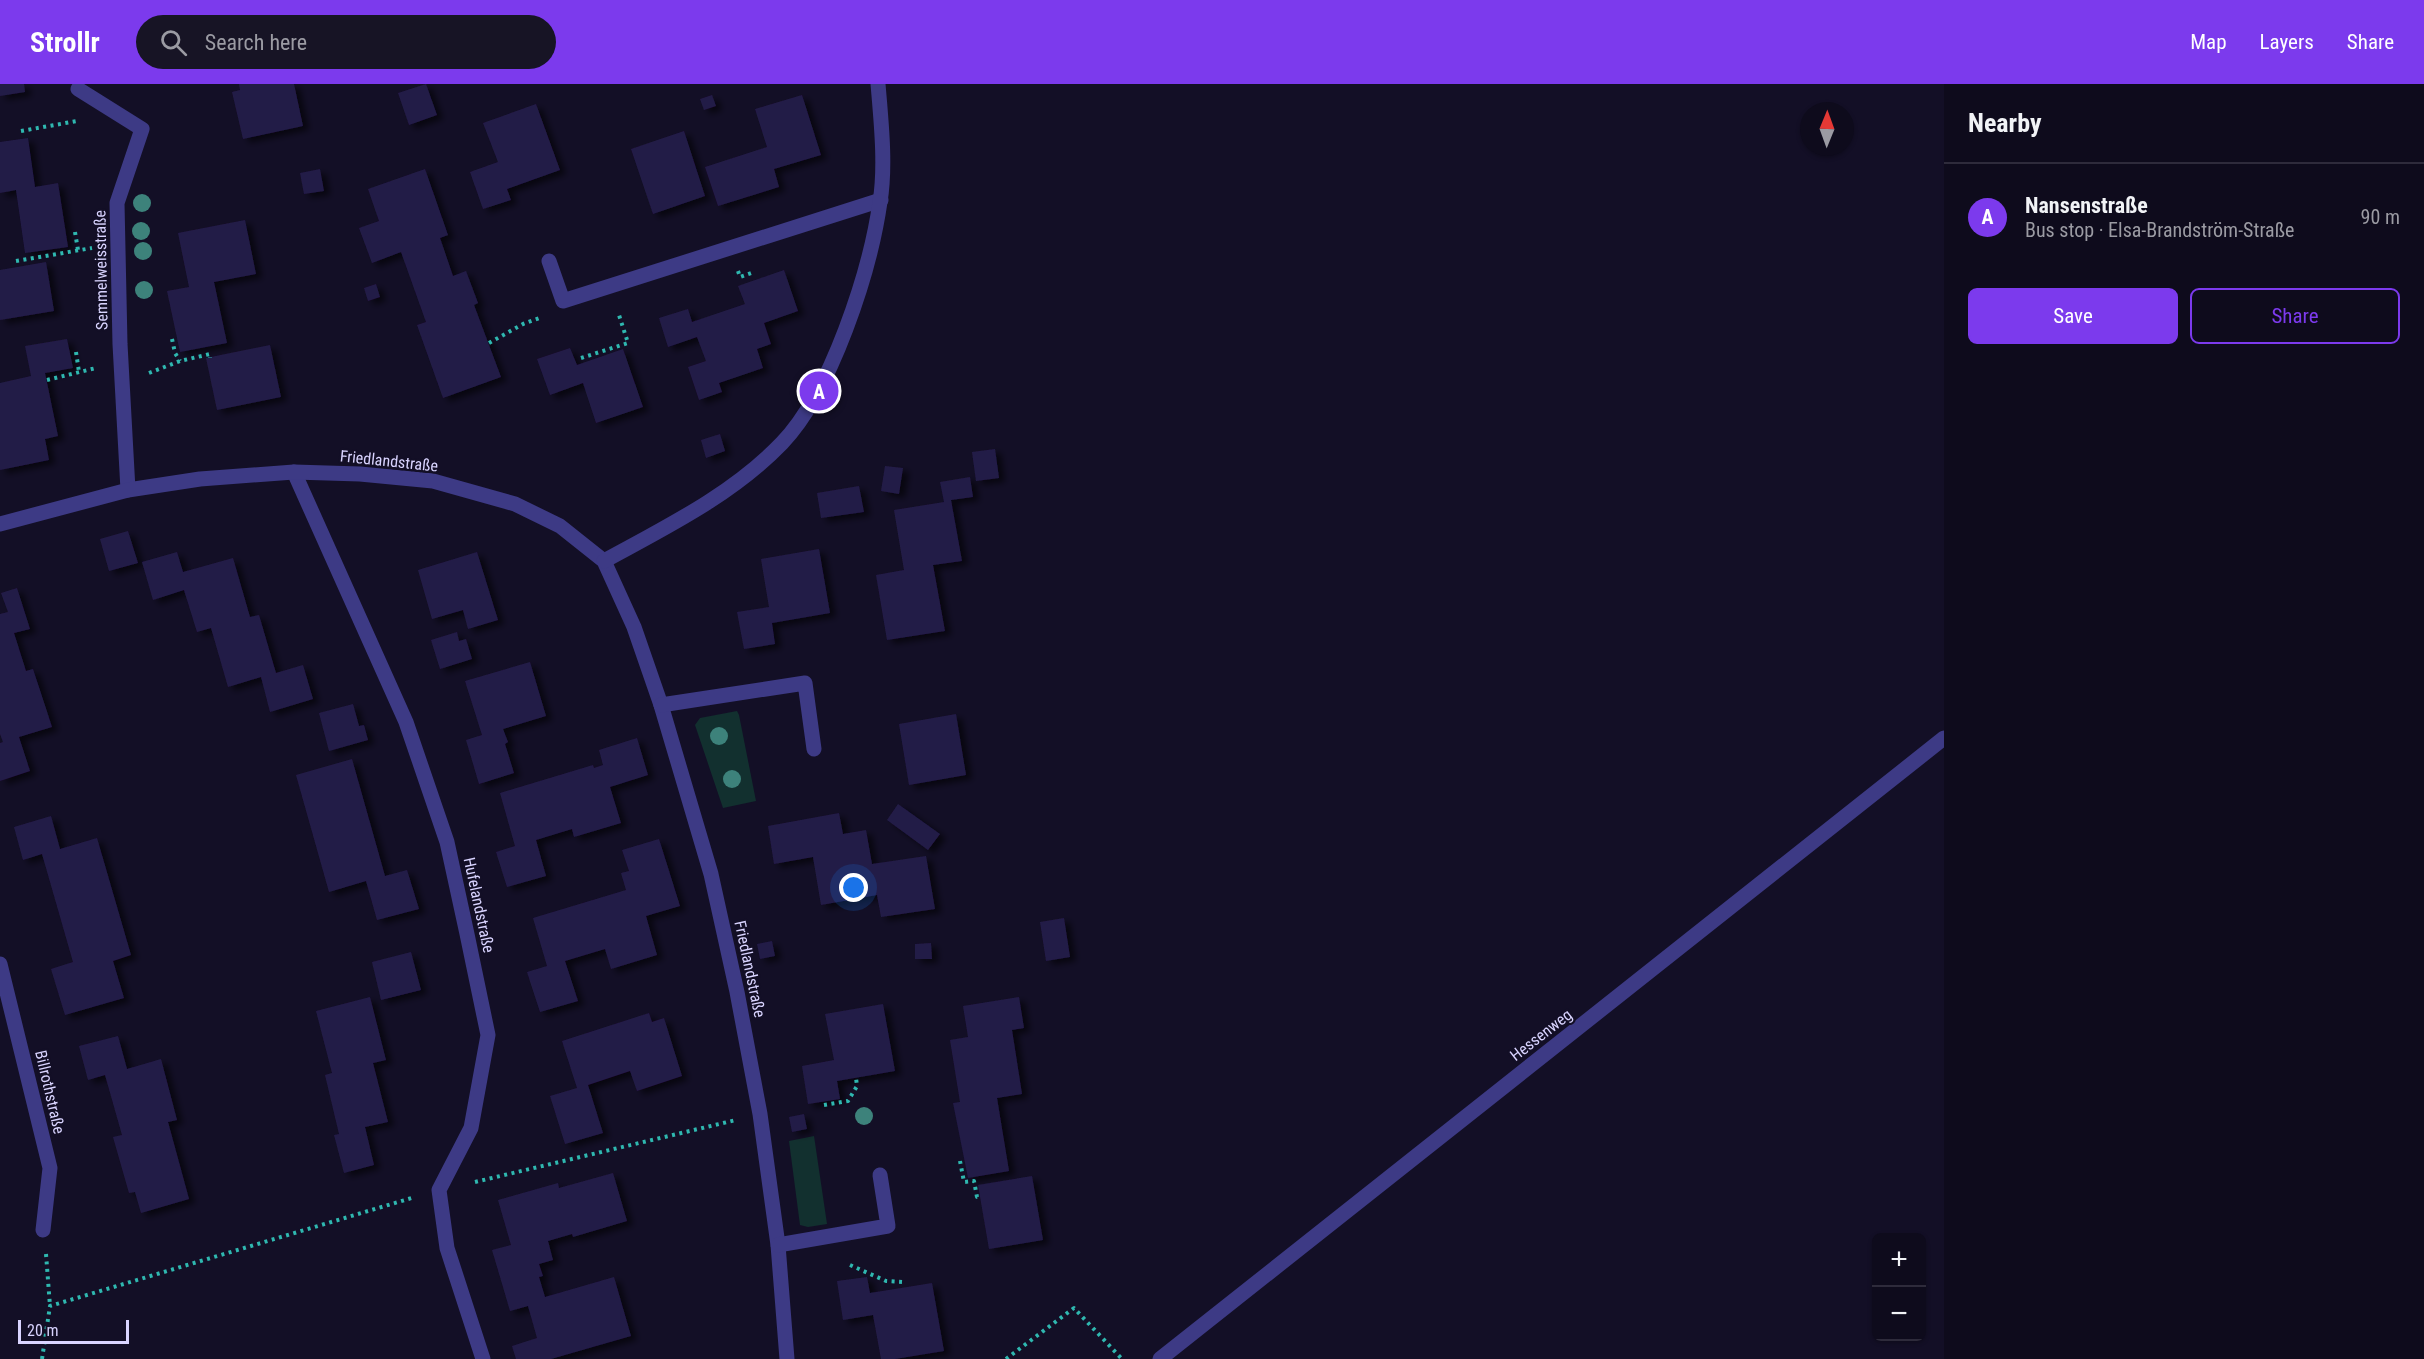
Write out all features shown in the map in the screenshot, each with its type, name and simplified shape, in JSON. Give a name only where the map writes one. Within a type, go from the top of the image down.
[{"type":"street","points":[[604,561],[672,524],[730,488],[782,443],[819,391],[854,307],[870,253],[881,200],[882,131],[878,84]]},
{"type":"street","name":"Semmelweisstraße","points":[[78,89],[142,129],[117,203],[121,370],[128,490]]},
{"type":"street","points":[[549,261],[563,301],[881,200]]},
{"type":"street","name":"Friedlandstraße","points":[[0,524],[128,490],[200,479],[294,472],[360,474],[433,481],[515,504],[560,526],[604,561],[634,627],[661,705],[711,874],[737,992],[760,1114],[778,1245],[787,1359]]},
{"type":"street","name":"Hufelandstraße","points":[[294,472],[406,722],[421,765],[447,842],[488,1035],[471,1128],[439,1190]]},
{"type":"street","points":[[661,705],[805,683],[814,749]]},
{"type":"street","name":"Hessenweg","points":[[1160,1359],[1944,738]]},
{"type":"street","name":"Billrothstraße","points":[[0,964],[50,1168],[43,1230]]},
{"type":"street","points":[[778,1245],[888,1226],[880,1175]]},
{"type":"street","points":[[439,1190],[447,1248],[483,1359]]},
{"type":"path","points":[[21,131],[80,121],[93,98]]},
{"type":"path","points":[[75,232],[78,250]]},
{"type":"path","points":[[16,261],[97,247],[118,247]]},
{"type":"path","points":[[581,358],[628,343],[609,286]]},
{"type":"path","points":[[489,343],[523,324],[545,316]]},
{"type":"path","points":[[172,339],[175,353],[180,361]]},
{"type":"path","points":[[76,352],[79,372]]},
{"type":"path","points":[[47,380],[101,366],[143,375],[180,361],[210,354],[210,358]]},
{"type":"path","points":[[824,1105],[848,1101],[857,1086],[856,1078]]},
{"type":"path","points":[[50,1306],[439,1190],[760,1114]]},
{"type":"path","points":[[960,1161],[964,1182],[974,1181],[977,1197],[980,1197]]},
{"type":"path","points":[[42,1359],[50,1306],[43,1230]]},
{"type":"path","points":[[850,1265],[886,1281],[902,1282]]},
{"type":"path","points":[[1006,1359],[1074,1308],[1122,1359]]},
{"type":"green space","points":[[737,711],[756,801],[723,808],[695,725],[700,718]]},
{"type":"green space","points":[[814,1136],[827,1224],[808,1227],[800,1225],[789,1141]]},
{"type":"building","points":[[0,84],[24,84],[25,92],[0,96]]},
{"type":"building","points":[[239,84],[294,84],[303,126],[243,139],[232,92],[240,90]]},
{"type":"building","points":[[426,84],[437,115],[409,125],[398,93]]},
{"type":"building","points":[[712,95],[716,106],[704,110],[700,99]]},
{"type":"building","points":[[802,95],[821,155],[774,169],[779,187],[718,206],[705,167],[767,147],[755,109]]},
{"type":"building","points":[[536,104],[560,170],[507,189],[511,200],[483,209],[470,172],[498,162],[483,123]]},
{"type":"building","points":[[684,131],[705,196],[653,214],[631,149]]},
{"type":"building","points":[[28,138],[35,187],[58,183],[68,247],[25,253],[16,190],[0,193],[0,142]]},
{"type":"building","points":[[320,169],[324,191],[304,194],[300,173]]},
{"type":"building","points":[[425,169],[448,235],[440,238],[453,276],[466,271],[478,303],[474,305],[501,377],[443,398],[417,325],[426,322],[401,252],[372,263],[359,228],[379,221],[368,189]]},
{"type":"building","points":[[245,220],[256,274],[214,282],[227,343],[180,352],[167,291],[189,287],[178,233]]},
{"type":"building","points":[[46,262],[54,311],[0,320],[0,270]]},
{"type":"building","points":[[784,270],[798,311],[764,323],[771,344],[757,349],[763,368],[719,383],[722,392],[699,400],[688,367],[706,361],[697,337],[668,347],[659,318],[688,309],[692,322],[745,304],[738,286]]},
{"type":"building","points":[[376,284],[380,297],[368,301],[364,288]]},
{"type":"building","points":[[67,339],[73,368],[45,373],[58,436],[45,439],[49,460],[0,470],[0,383],[31,376],[25,346]]},
{"type":"building","points":[[270,345],[281,397],[217,410],[206,358]]},
{"type":"building","points":[[570,348],[577,365],[623,349],[643,407],[596,423],[583,383],[550,395],[537,359]]},
{"type":"building","points":[[720,434],[725,451],[706,458],[701,440]]},
{"type":"building","points":[[995,449],[999,478],[976,481],[972,452]]},
{"type":"building","points":[[885,466],[903,468],[899,494],[881,491]]},
{"type":"building","points":[[970,477],[973,497],[951,500],[962,561],[933,565],[945,631],[887,640],[876,575],[904,570],[894,510],[944,502],[940,482]]},
{"type":"building","points":[[859,486],[864,512],[821,518],[817,493]]},
{"type":"building","points":[[128,531],[138,563],[109,571],[100,539]]},
{"type":"building","points":[[819,549],[830,613],[772,623],[775,644],[744,649],[737,612],[769,607],[761,559]]},
{"type":"building","points":[[177,552],[183,572],[233,558],[250,617],[259,615],[276,673],[303,665],[313,699],[270,712],[261,677],[228,687],[211,628],[197,632],[184,590],[153,600],[142,562]]},
{"type":"building","points":[[477,552],[498,620],[468,629],[463,610],[432,619],[418,570]]},
{"type":"building","points":[[17,588],[30,629],[14,633],[26,671],[33,669],[52,727],[19,737],[30,771],[0,781],[0,743],[3,742],[0,734],[0,614],[8,612],[1,593]]},
{"type":"building","points":[[457,632],[459,641],[466,639],[472,659],[440,669],[431,640]]},
{"type":"building","points":[[530,662],[546,716],[503,729],[514,773],[479,784],[466,740],[482,735],[465,681]]},
{"type":"building","points":[[353,704],[359,726],[364,725],[368,740],[329,751],[319,713]]},
{"type":"building","points":[[956,714],[966,775],[909,785],[899,724]]},
{"type":"building","points":[[637,738],[648,775],[610,787],[621,823],[574,837],[572,829],[536,840],[546,876],[507,887],[496,852],[515,846],[500,793],[593,765],[594,768],[603,765],[599,750]]},
{"type":"building","points":[[352,759],[385,876],[407,870],[419,909],[377,920],[366,881],[329,892],[296,775]]},
{"type":"building","points":[[898,804],[940,834],[928,850],[887,820]]},
{"type":"building","points":[[839,813],[843,834],[866,830],[872,864],[926,856],[935,909],[881,917],[877,895],[821,905],[813,857],[774,864],[768,826]]},
{"type":"building","points":[[51,816],[60,849],[97,838],[131,955],[113,961],[124,998],[65,1015],[51,969],[73,962],[42,854],[23,860],[14,827]]},
{"type":"building","points":[[659,839],[680,906],[646,916],[657,955],[611,969],[605,949],[565,961],[578,1001],[540,1012],[527,972],[547,966],[533,918],[626,890],[621,873],[629,871],[622,850]]},
{"type":"building","points":[[1064,918],[1070,957],[1046,961],[1040,922]]},
{"type":"building","points":[[772,941],[775,956],[760,959],[757,944]]},
{"type":"building","points":[[931,943],[932,959],[915,959],[915,944]]},
{"type":"building","points":[[411,952],[421,990],[381,1000],[372,962]]},
{"type":"building","points":[[370,997],[386,1060],[373,1063],[388,1122],[365,1127],[374,1165],[344,1173],[334,1135],[339,1134],[325,1075],[332,1073],[316,1011]]},
{"type":"building","points":[[1019,997],[1024,1028],[1012,1030],[1022,1094],[997,1098],[1009,1171],[968,1178],[953,1103],[960,1102],[950,1040],[968,1037],[963,1006]]},
{"type":"building","points":[[883,1004],[895,1071],[837,1081],[840,1099],[808,1104],[802,1066],[834,1060],[825,1014]]},
{"type":"building","points":[[649,1013],[652,1022],[664,1018],[682,1076],[637,1091],[630,1071],[588,1085],[603,1133],[565,1144],[550,1096],[577,1088],[562,1041]]},
{"type":"building","points":[[118,1036],[127,1069],[161,1059],[177,1120],[168,1122],[189,1199],[141,1213],[135,1192],[129,1193],[113,1137],[122,1135],[105,1075],[88,1080],[79,1046]]},
{"type":"building","points":[[804,1114],[807,1129],[792,1132],[789,1117]]},
{"type":"building","points":[[613,1173],[627,1221],[573,1237],[572,1234],[548,1241],[553,1260],[539,1264],[543,1276],[539,1277],[545,1297],[614,1277],[631,1336],[551,1359],[516,1359],[512,1346],[537,1338],[528,1306],[510,1311],[492,1250],[511,1245],[498,1200],[558,1183],[559,1188]]},
{"type":"building","points":[[1032,1176],[1043,1240],[989,1249],[978,1185]]},
{"type":"building","points":[[867,1277],[870,1293],[932,1283],[944,1351],[881,1359],[873,1315],[843,1320],[837,1281]]},
{"type":"place","name":"Nansenstraße","points":[[819,391]]}]
